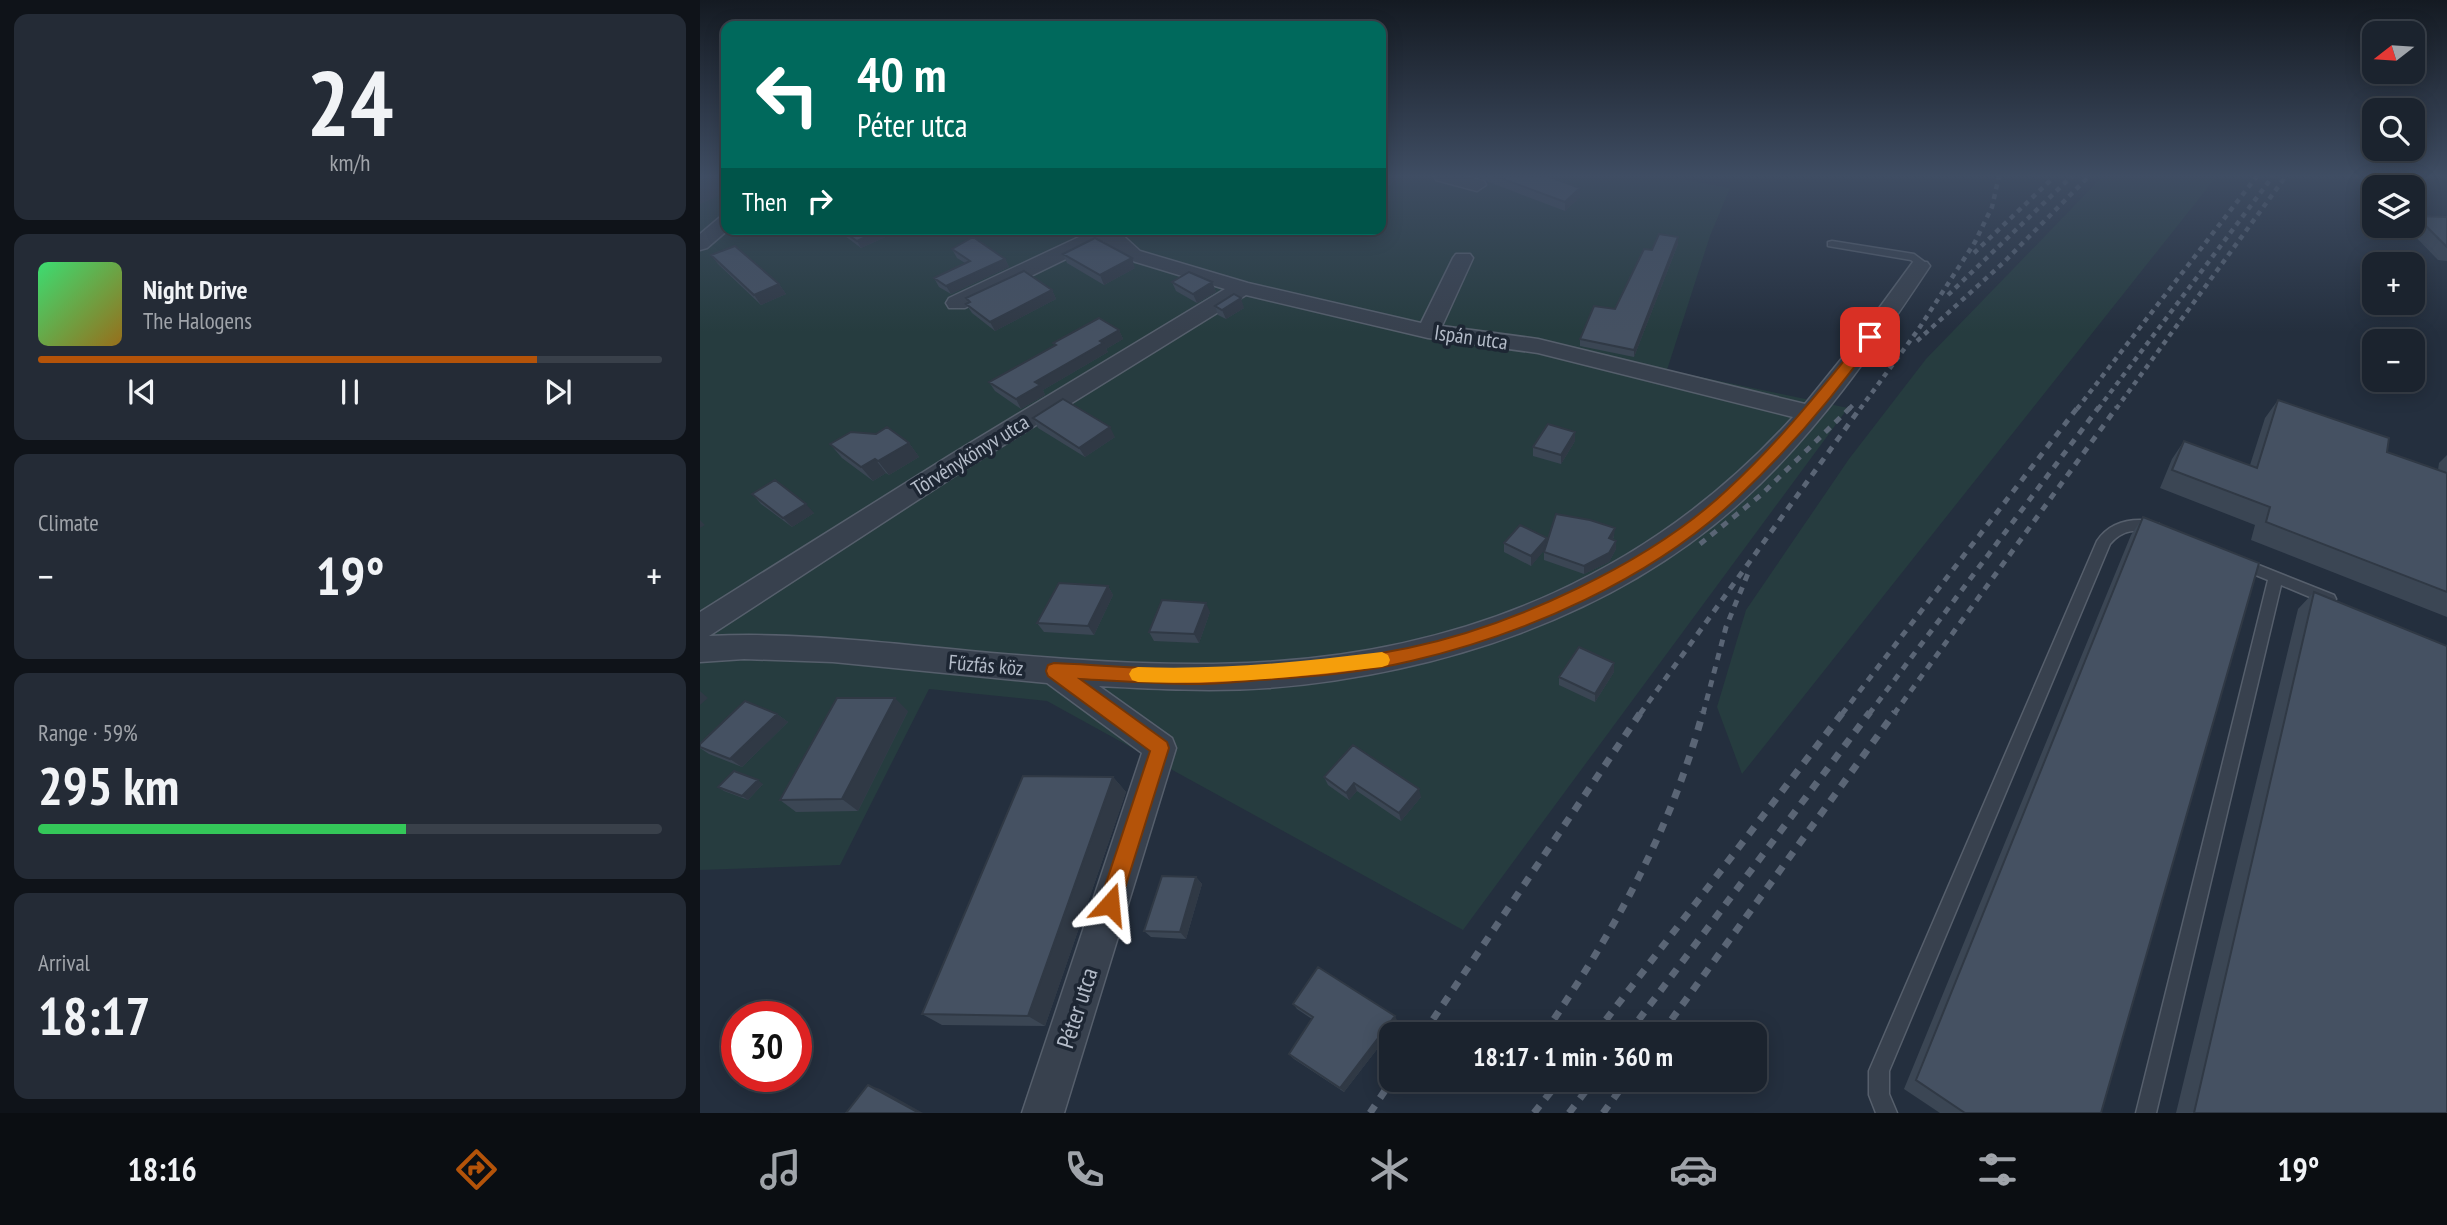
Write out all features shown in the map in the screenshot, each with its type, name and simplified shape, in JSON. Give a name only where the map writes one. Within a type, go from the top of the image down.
[{"type":"street","points":[[700,244],[719,228]]},
{"type":"street","points":[[957,303],[1098,235]]},
{"type":"street","name":"Ispán utca","points":[[1110,235],[1133,255],[1244,288],[1428,331],[1538,346],[1785,405],[1809,414]]},
{"type":"street","points":[[1428,331],[1463,258]]},
{"type":"street","name":"Fűzfás köz","points":[[700,649],[764,646],[1054,671],[1197,677],[1306,670],[1409,655],[1492,630],[1587,592],[1625,572],[1666,546],[1732,494],[1809,414],[1885,318],[1920,266]]},
{"type":"street","name":"Törvénykönyv utca","points":[[700,627],[961,460],[1244,288]]},
{"type":"street","name":"Péter utca","points":[[1043,1113],[1160,748],[1054,671]]},
{"type":"lane","points":[[1832,244],[1914,257],[1921,263],[1920,266]]},
{"type":"lane","points":[[1887,1113],[1879,1095],[1878,1071],[2104,541],[2111,533],[2126,525],[2141,525],[2170,533]]},
{"type":"lane","points":[[2228,558],[2349,607]]},
{"type":"lane","points":[[2146,1113],[2276,577]]},
{"type":"green space","points":[[700,228],[721,228],[721,235],[1386,235],[1386,228],[1713,228],[1667,370],[1848,408],[1463,930],[1047,701],[929,689],[840,865],[700,870]]},
{"type":"green space","points":[[2053,228],[2176,228],[1742,774],[1717,707],[1746,610],[1849,459],[1926,359]]},
{"type":"building","points":[[2428,228],[2447,228],[2447,247]]},
{"type":"building","points":[[1659,234],[1678,237],[1634,350],[1580,339],[1594,306],[1615,309],[1644,249],[1652,250]]},
{"type":"building","points":[[848,235],[870,235],[857,241]]},
{"type":"building","points":[[973,237],[1005,259],[946,286],[934,278],[970,261],[952,249]]},
{"type":"building","points":[[1095,238],[1132,258],[1100,275],[1063,254]]},
{"type":"building","points":[[735,246],[779,284],[754,295],[711,255]]},
{"type":"building","points":[[1024,271],[1052,290],[990,322],[966,304],[970,302],[966,298]]},
{"type":"building","points":[[1189,272],[1212,282],[1193,294],[1172,282]]},
{"type":"building","points":[[1234,294],[1241,298],[1222,310],[1215,306]]},
{"type":"building","points":[[1099,318],[1119,330],[1100,341],[1103,343],[1035,382],[1040,385],[1016,399],[989,382],[1056,345],[1053,343]]},
{"type":"building","points":[[1063,399],[1110,427],[1079,448],[1033,418]]},
{"type":"building","points":[[2278,400],[2389,438],[2387,452],[2447,473],[2447,592],[2266,522],[2270,507],[2172,470],[2184,441],[2257,468]]},
{"type":"building","points":[[1548,424],[1575,432],[1561,455],[1533,447]]},
{"type":"building","points":[[887,427],[909,443],[878,461],[875,459],[861,467],[830,444],[851,432],[876,434]]},
{"type":"building","points":[[775,480],[806,504],[783,518],[752,494]]},
{"type":"building","points":[[1556,514],[1615,528],[1609,538],[1616,541],[1609,553],[1584,566],[1544,552]]},
{"type":"building","points":[[2143,517],[2259,563],[2101,1113],[1965,1113],[1916,1080]]},
{"type":"building","points":[[1520,525],[1547,538],[1531,556],[1504,543]]},
{"type":"building","points":[[1059,583],[1108,586],[1088,626],[1037,623]]},
{"type":"building","points":[[2314,592],[2447,646],[2447,1113],[2194,1113]]},
{"type":"building","points":[[1162,600],[1206,603],[1194,634],[1149,632]]},
{"type":"building","points":[[1579,647],[1614,663],[1595,694],[1559,677]]},
{"type":"building","points":[[837,698],[895,698],[842,799],[780,800]]},
{"type":"building","points":[[745,701],[777,714],[730,759],[700,747],[700,744]]},
{"type":"building","points":[[1353,745],[1419,789],[1399,813],[1354,783],[1346,793],[1324,777]]},
{"type":"building","points":[[734,771],[758,780],[742,796],[718,787]]},
{"type":"building","points":[[1023,776],[1113,777],[1028,1016],[922,1014]]},
{"type":"building","points":[[1162,876],[1196,877],[1180,932],[1144,931]]},
{"type":"building","points":[[1318,967],[1395,1016],[1390,1022],[1379,1022],[1379,1037],[1340,1088],[1289,1054],[1313,1017],[1293,1004]]},
{"type":"building","points":[[868,1085],[919,1113],[846,1113]]},
{"type":"railway","points":[[1860,409],[1918,330],[1982,228]]},
{"type":"railway","points":[[1974,253],[2000,228]]},
{"type":"railway","points":[[1948,295],[2018,228]]},
{"type":"railway","points":[[1917,341],[2038,228]]},
{"type":"railway","points":[[2077,409],[2217,228]]},
{"type":"railway","points":[[2098,409],[2234,228]]},
{"type":"railway","points":[[2116,409],[2248,228]]},
{"type":"railway","points":[[1851,407],[1855,403]]},
{"type":"railway","points":[[1700,544],[1761,495],[1851,407]]},
{"type":"railway","points":[[1640,714],[1861,407]]},
{"type":"railway","points":[[1842,714],[2078,407]]},
{"type":"railway","points":[[1869,714],[2099,407]]},
{"type":"railway","points":[[1894,714],[2117,407]]},
{"type":"railway","points":[[1703,714],[1726,627],[1749,571]]},
{"type":"railway","points":[[1431,1022],[1641,712]]},
{"type":"railway","points":[[1552,1022],[1616,919],[1657,840],[1690,756],[1703,712]]},
{"type":"railway","points":[[1604,1022],[1843,712]]},
{"type":"railway","points":[[1637,1022],[1870,712]]},
{"type":"railway","points":[[1670,1022],[1895,712]]},
{"type":"railway","points":[[1370,1113],[1384,1092]]},
{"type":"railway","points":[[1534,1113],[1551,1092]]},
{"type":"railway","points":[[1569,1113],[1585,1092]]},
{"type":"railway","points":[[1603,1113],[1618,1092]]},
{"type":"slow traffic","points":[[1138,674],[1197,677],[1257,674],[1382,660]]},
{"type":"route","points":[[1110,904],[1160,748],[1054,671],[1197,677],[1319,669],[1409,655],[1504,626],[1542,611],[1625,572],[1666,546],[1732,494],[1809,414],[1870,337]]}]
